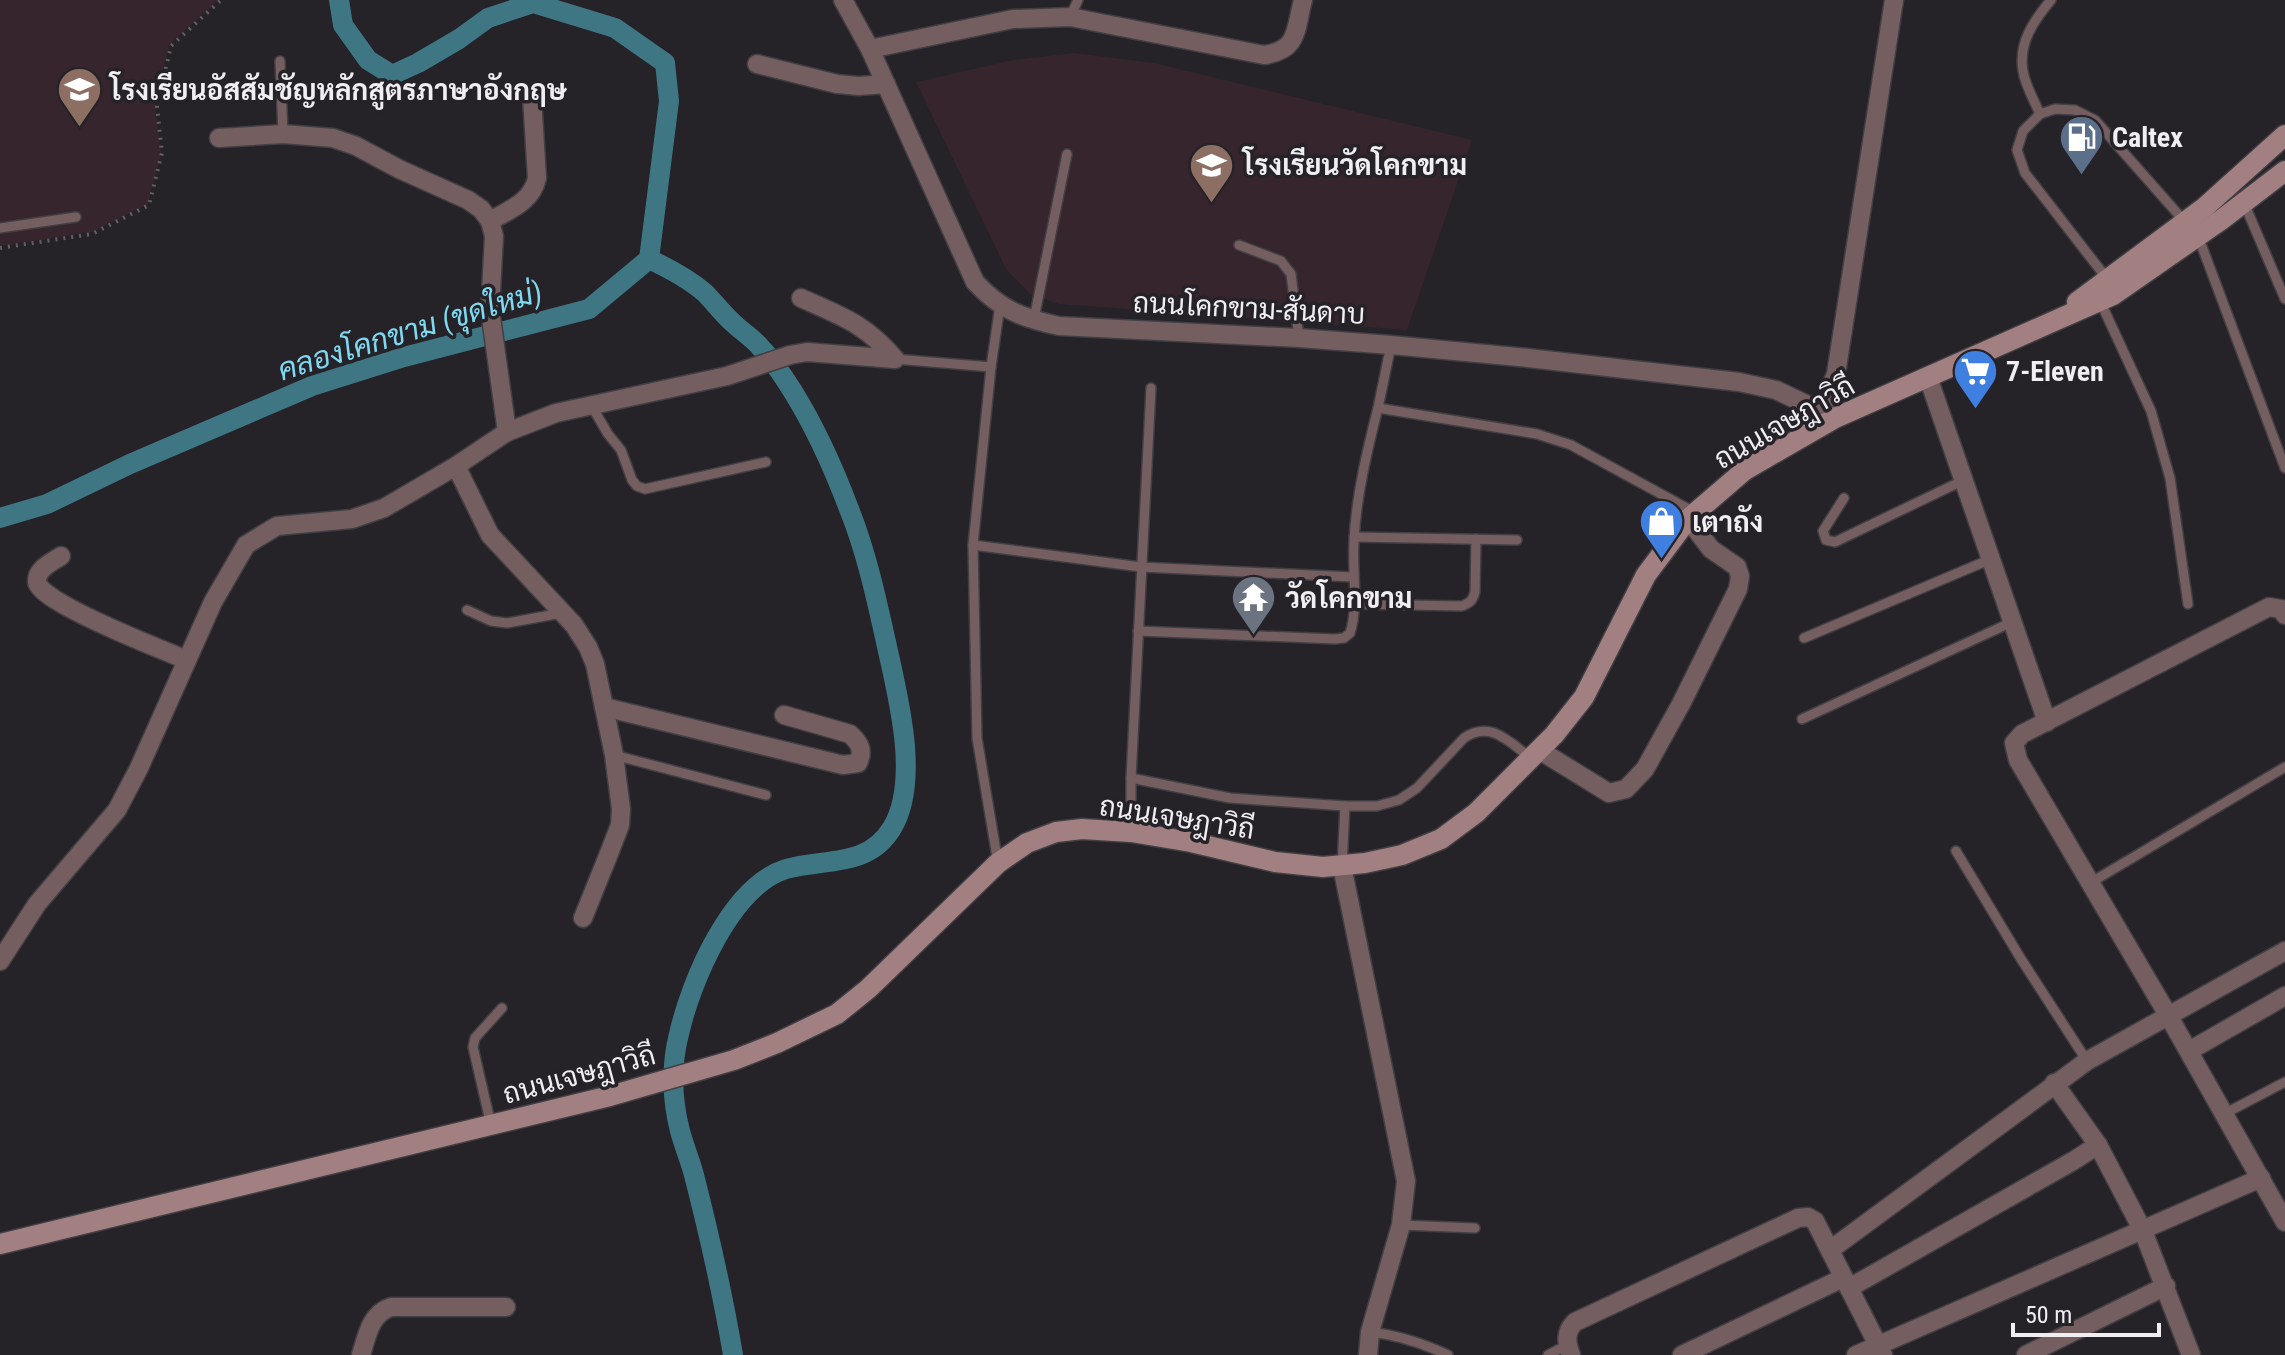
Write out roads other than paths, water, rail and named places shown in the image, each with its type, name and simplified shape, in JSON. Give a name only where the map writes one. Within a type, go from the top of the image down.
[{"type":"street","name":"ถนนโคกขาม-สันดาบ","points":[[843,0],[870,49],[975,282],[1000,305],[1034,321],[1059,326],[1391,345],[1739,382],[1776,390],[1828,414]]},
{"type":"street","points":[[870,49],[1074,9],[1264,55],[1288,48],[1303,0]]},
{"type":"street","points":[[1828,414],[1894,0]]},
{"type":"street","points":[[757,64],[837,84],[886,84]]},
{"type":"street","points":[[490,221],[527,199],[535,189],[532,97]]},
{"type":"street","points":[[219,138],[283,134],[333,138],[356,146],[481,209],[490,221],[494,236],[490,310],[507,432]]},
{"type":"street","name":"ถนนเจษฎาวิถี","points":[[0,1244],[610,1096],[734,1060],[837,1014],[879,979],[998,863],[1027,843],[1056,832],[1082,829],[1131,832],[1191,842],[1275,862],[1323,867],[1402,855],[1441,839],[1476,813],[1554,735],[1584,697],[1646,575],[1691,516],[1745,470],[1828,414],[1928,377],[2113,295],[2191,229],[2285,135]]},
{"type":"street","name":"ถนนเจษฎาวิถี","points":[[2037,329],[2108,280],[2191,229],[2244,203],[2285,171]]},
{"type":"street","points":[[801,298],[852,321],[879,339],[895,359]]},
{"type":"street","points":[[0,961],[37,904],[117,810],[213,602],[246,545],[277,526],[352,519],[384,508],[507,432],[556,413],[727,376],[807,352],[895,359]]},
{"type":"street","points":[[1928,377],[2047,722]]},
{"type":"street","points":[[456,466],[490,535],[574,625],[595,664],[614,755],[621,809],[620,825],[583,918]]},
{"type":"street","points":[[1535,754],[1609,793],[1626,789],[1645,769],[1738,589],[1740,576],[1737,567],[1711,549],[1691,516]]},
{"type":"street","points":[[61,556],[40,571],[36,581],[47,595],[85,617],[187,660]]},
{"type":"street","points":[[2285,615],[2281,609],[2269,607],[2022,734],[2014,743],[2018,760],[2261,1178],[2280,1201],[2285,1222]]},
{"type":"street","points":[[604,707],[843,765],[858,763],[861,748],[850,734],[784,715]]},
{"type":"street","points":[[1342,866],[1406,1181],[1401,1225],[1370,1332],[1368,1355]]},
{"type":"street","points":[[1830,1250],[2087,1061],[2285,951]]},
{"type":"street","points":[[2189,1051],[2285,996]]},
{"type":"street","points":[[2054,1083],[2098,1145],[2143,1231],[2191,1355]]},
{"type":"street","points":[[1682,1355],[1846,1283],[2098,1145]]},
{"type":"street","points":[[1856,1355],[1880,1350],[2261,1178]]},
{"type":"street","points":[[1569,1350],[1569,1328],[1575,1322],[1798,1218],[1808,1217],[1815,1221],[1880,1350]]},
{"type":"street","points":[[2026,1355],[2166,1286]]},
{"type":"street","points":[[361,1355],[373,1319],[382,1310],[391,1307],[506,1307]]},
{"type":"lane","points":[[2040,114],[2023,71],[2023,43],[2037,16],[2051,0]]},
{"type":"lane","points":[[280,61],[283,134]]},
{"type":"lane","points":[[2108,280],[2025,173],[2017,150],[2023,131],[2040,114],[2055,109],[2075,110],[2095,120],[2191,229],[2285,468]]},
{"type":"lane","points":[[1034,321],[1067,154]]},
{"type":"lane","points":[[2244,203],[2285,299]]},
{"type":"lane","points":[[0,228],[76,217]]},
{"type":"lane","points":[[1239,245],[1281,261],[1291,274],[1299,338]]},
{"type":"lane","points":[[2100,301],[2151,411],[2170,478],[2188,604]]},
{"type":"lane","points":[[998,863],[977,738],[973,545],[1000,305]]},
{"type":"lane","points":[[1138,631],[1344,638],[1350,633],[1354,537],[1367,454],[1391,345]]},
{"type":"lane","points":[[895,359],[991,367]]},
{"type":"lane","points":[[1131,832],[1131,778],[1151,388]]},
{"type":"lane","points":[[591,405],[621,450],[632,480],[645,489],[766,462]]},
{"type":"lane","points":[[1378,408],[1537,434],[1571,445],[1691,516]]},
{"type":"lane","points":[[1844,498],[1823,531],[1826,540],[1835,542],[1964,480]]},
{"type":"lane","points":[[1354,537],[1517,540]]},
{"type":"lane","points":[[1353,604],[1468,604],[1475,592],[1476,539]]},
{"type":"lane","points":[[973,545],[1141,567],[1353,577]]},
{"type":"lane","points":[[1804,638],[1991,559]]},
{"type":"lane","points":[[467,610],[491,621],[507,623],[562,613]]},
{"type":"lane","points":[[1802,719],[2012,622]]},
{"type":"lane","points":[[1131,778],[1230,798],[1377,806],[1399,800],[1417,788],[1473,732],[1495,732],[1535,754]]},
{"type":"lane","points":[[614,755],[766,795]]},
{"type":"lane","points":[[2090,883],[2285,767]]},
{"type":"lane","points":[[1342,866],[1345,806]]},
{"type":"lane","points":[[1956,851],[2087,1061]]},
{"type":"lane","points":[[491,1125],[473,1047],[475,1038],[502,1008]]},
{"type":"lane","points":[[2224,1114],[2285,1082]]},
{"type":"lane","points":[[1401,1225],[1475,1228]]},
{"type":"lane","points":[[1370,1332],[1415,1340],[1448,1355]]},
{"type":"lane","points":[[1548,1355],[1569,1350]]},
{"type":"waterway","points":[[339,0],[343,25],[368,60],[392,75],[459,39],[488,18],[533,3],[615,28],[665,63],[669,101],[649,259]]},
{"type":"waterway","points":[[649,259],[699,288],[728,319],[758,344],[792,390],[824,448],[866,558],[896,686],[906,762],[901,808],[882,841],[858,856],[786,869],[766,879],[748,894],[716,938],[685,1012],[675,1058],[675,1107],[710,1242],[733,1355]]},
{"type":"waterway","name":"คลองโคกขาม (ขุดใหม่)","points":[[0,518],[47,504],[130,464],[312,386],[404,357],[589,309],[649,259]]},
{"type":"place","name":"โรงเรียนอัสสัมชัญหลักสูตรภาษาอังกฤษ","points":[[79,129]]},
{"type":"place","name":"Caltex","points":[[2081,176]]},
{"type":"place","name":"โรงเรียนวัดโคกขาม","points":[[1212,204]]},
{"type":"place","name":"7-Eleven","points":[[1975,410]]},
{"type":"place","name":"เตาถัง","points":[[1661,561]]},
{"type":"place","name":"วัดโคกขาม","points":[[1254,637]]}]
